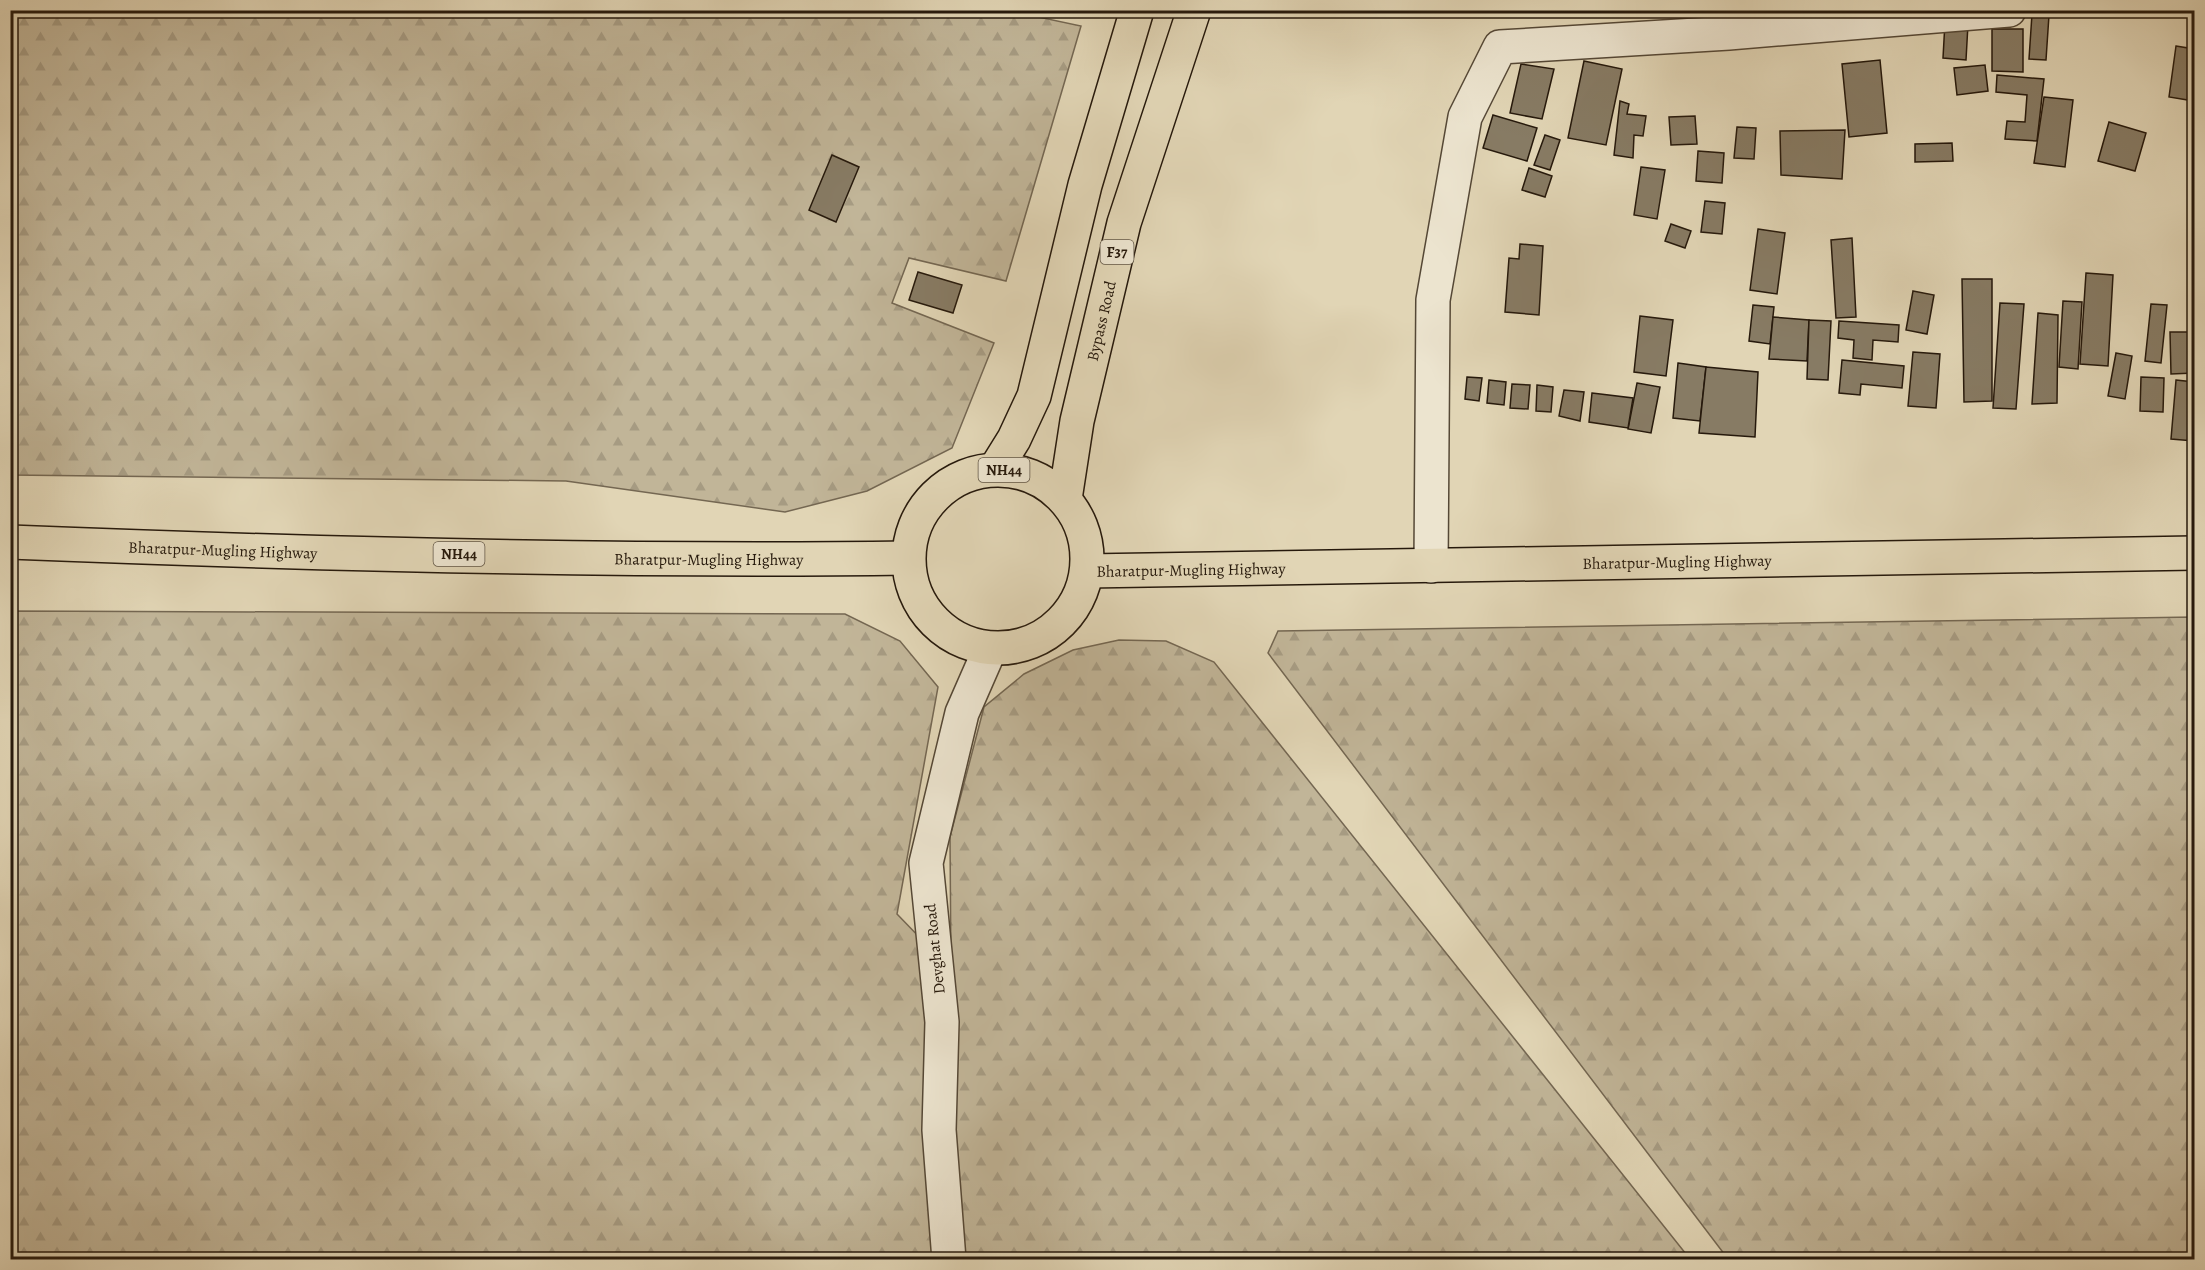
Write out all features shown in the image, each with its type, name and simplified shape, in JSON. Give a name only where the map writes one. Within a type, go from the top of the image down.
[{"type":"main road","points":[[996,468],[1014,439],[1034,396],[1085,185],[1137,10]]},
{"type":"main road","name":"Bypass Road","points":[[1065,499],[1077,421],[1124,223],[1194,10]]},
{"type":"main road","name":"Bharatpur-Mugling Highway","points":[[10,542],[171,548],[710,560],[908,558],[920,513],[952,481],[996,468],[1034,476],[1065,499],[1084,533],[1088,571],[2194,553]]},
{"type":"main road","name":"NH44","points":[[908,558],[914,591],[931,619],[958,640],[990,649],[1035,642],[1070,613],[1088,571]]},
{"type":"street","points":[[1431,566],[1433,300],[1465,117],[1500,46],[1729,33],[2009,10]]},
{"type":"street","name":"Devghat Road","points":[[949,1260],[939,1130],[942,1022],[926,863],[962,713],[990,649]]},
{"type":"green space","points":[[1005,10],[1081,26],[1006,281],[909,258],[892,303],[994,343],[952,448],[867,491],[785,512],[566,481],[11,475],[11,11]]},
{"type":"green space","points":[[11,611],[845,614],[900,641],[938,687],[897,914],[951,970],[950,837],[984,707],[1024,674],[1073,650],[1119,640],[1166,641],[1214,662],[1690,1259],[11,1260]]},
{"type":"green space","points":[[2194,617],[2194,1260],[1728,1259],[1268,653],[1278,631]]},
{"type":"building","points":[[2032,14],[2049,15],[2046,60],[2029,59]]},
{"type":"building","points":[[1945,22],[1968,24],[1966,60],[1943,58]]},
{"type":"building","points":[[1992,29],[2023,29],[2023,72],[1992,71]]},
{"type":"building","points":[[2176,46],[2194,49],[2194,101],[2169,97]]},
{"type":"building","points":[[1880,60],[1887,133],[1849,137],[1842,64]]},
{"type":"building","points":[[1584,61],[1622,69],[1606,145],[1568,138]]},
{"type":"building","points":[[1521,64],[1554,69],[1542,119],[1510,113]]},
{"type":"building","points":[[1985,65],[1988,91],[1957,95],[1954,68]]},
{"type":"building","points":[[1997,75],[2044,79],[2037,141],[2005,139],[2007,121],[2025,122],[2027,95],[1996,92]]},
{"type":"building","points":[[2044,97],[2073,100],[2065,167],[2034,163]]},
{"type":"building","points":[[1620,101],[1629,104],[1627,114],[1646,116],[1643,136],[1634,135],[1633,158],[1614,155]]},
{"type":"building","points":[[1493,115],[1537,128],[1527,161],[1483,148]]},
{"type":"building","points":[[1695,116],[1697,144],[1671,145],[1669,117]]},
{"type":"building","points":[[2109,122],[2146,133],[2135,171],[2098,161]]},
{"type":"building","points":[[1737,127],[1756,128],[1754,159],[1734,158]]},
{"type":"building","points":[[1845,130],[1842,179],[1781,175],[1780,131]]},
{"type":"building","points":[[1545,135],[1560,140],[1550,170],[1534,165]]},
{"type":"building","points":[[1952,143],[1953,161],[1915,162],[1915,144]]},
{"type":"building","points":[[1698,151],[1724,153],[1722,183],[1696,181]]},
{"type":"building","points":[[832,155],[859,167],[836,222],[809,210]]},
{"type":"building","points":[[1641,167],[1665,170],[1657,219],[1634,215]]},
{"type":"building","points":[[1529,168],[1552,176],[1545,197],[1522,190]]},
{"type":"building","points":[[1705,201],[1725,203],[1722,234],[1701,232]]},
{"type":"building","points":[[1671,224],[1691,231],[1685,248],[1665,241]]},
{"type":"building","points":[[1758,229],[1785,233],[1777,294],[1750,290]]},
{"type":"building","points":[[1852,238],[1856,317],[1836,318],[1831,240]]},
{"type":"building","points":[[1520,244],[1543,246],[1539,315],[1505,312],[1509,258],[1519,259]]},
{"type":"building","points":[[918,272],[962,285],[953,313],[909,300]]},
{"type":"building","points":[[2086,273],[2113,275],[2108,366],[2080,364]]},
{"type":"building","points":[[1962,279],[1992,279],[1992,401],[1964,402]]},
{"type":"building","points":[[1913,291],[1934,295],[1927,334],[1906,330]]},
{"type":"building","points":[[2063,301],[2082,302],[2078,369],[2059,367]]},
{"type":"building","points":[[2000,303],[2024,304],[2016,409],[1993,408]]},
{"type":"building","points":[[2151,304],[2167,305],[2161,363],[2145,361]]},
{"type":"building","points":[[1753,305],[1774,307],[1770,344],[1749,341]]},
{"type":"building","points":[[2038,313],[2058,315],[2057,403],[2032,404]]},
{"type":"building","points":[[1640,316],[1673,320],[1666,376],[1634,372]]},
{"type":"building","points":[[1773,317],[1809,320],[1807,361],[1769,359]]},
{"type":"building","points":[[1809,320],[1831,321],[1828,380],[1807,379]]},
{"type":"building","points":[[1839,321],[1899,325],[1898,342],[1873,340],[1872,360],[1853,358],[1854,340],[1838,338]]},
{"type":"building","points":[[2170,332],[2194,332],[2194,373],[2171,374]]},
{"type":"building","points":[[1913,352],[1940,354],[1936,408],[1908,406]]},
{"type":"building","points":[[2116,353],[2132,356],[2125,399],[2108,396]]},
{"type":"building","points":[[1842,360],[1904,366],[1902,388],[1861,384],[1860,395],[1839,393]]},
{"type":"building","points":[[1678,363],[1706,367],[1700,421],[1673,418]]},
{"type":"building","points":[[1706,367],[1758,372],[1755,437],[1699,433]]},
{"type":"building","points":[[1467,377],[1482,378],[1479,401],[1465,399]]},
{"type":"building","points":[[2141,377],[2164,378],[2163,412],[2140,411]]},
{"type":"building","points":[[1489,380],[1506,382],[1504,405],[1487,403]]},
{"type":"building","points":[[2176,380],[2194,382],[2194,441],[2171,439]]},
{"type":"building","points":[[1637,383],[1660,387],[1651,433],[1628,429]]},
{"type":"building","points":[[1512,384],[1530,385],[1528,409],[1510,408]]},
{"type":"building","points":[[1537,385],[1553,387],[1551,412],[1536,411]]},
{"type":"building","points":[[1564,390],[1584,392],[1580,421],[1559,416]]},
{"type":"building","points":[[1592,393],[1633,398],[1628,428],[1589,422]]}]
